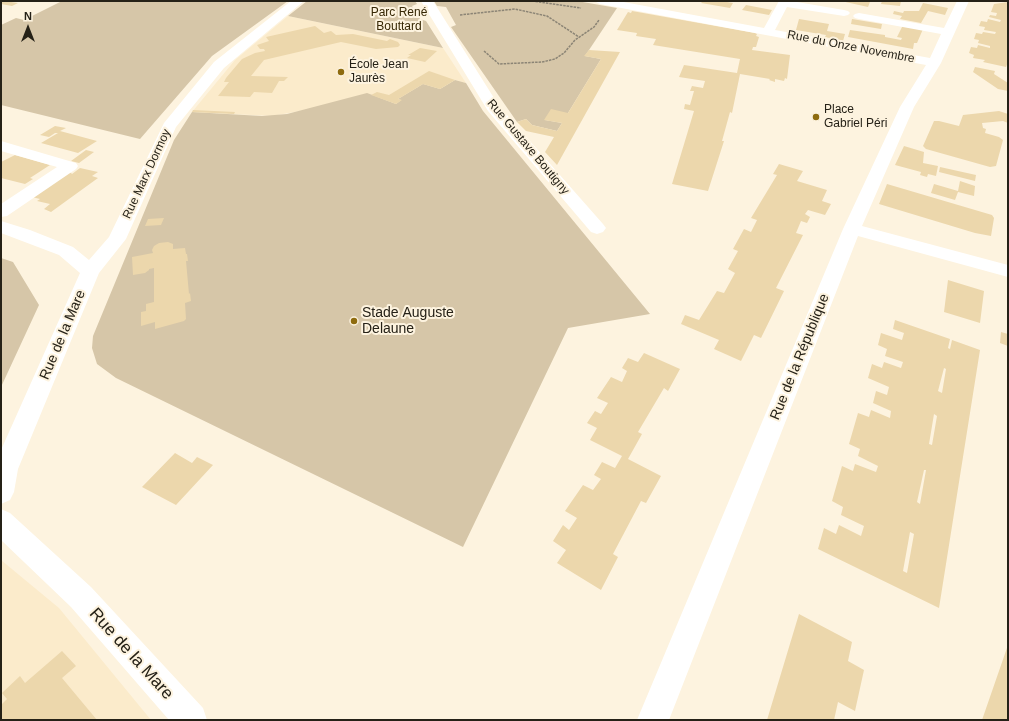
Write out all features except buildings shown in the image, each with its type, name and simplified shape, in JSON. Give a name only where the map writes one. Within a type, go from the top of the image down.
[{"type":"street","name":"Rue Marx Dormoy","points":[[90,271],[117,239],[169,126],[219,65],[298,1]]},
{"type":"street","name":"Rue Gustave Boutigny","points":[[426,1],[493,108],[597,228]]},
{"type":"street","name":"Rue du Onze Novembre","points":[[600,1],[934,63]]},
{"type":"street","name":"Rue de la République","points":[[653,720],[852,229],[907,107],[934,63],[963,1]]},
{"type":"street","name":"Rue du Onze Novembre","points":[[768,31],[783,3],[844,13]]},
{"type":"street","points":[[859,16],[948,32]]},
{"type":"street","points":[[1,146],[70,166],[1,212]]},
{"type":"street","points":[[1,227],[24,234],[66,251],[90,271]]},
{"type":"street","points":[[852,229],[1008,271]]},
{"type":"street","name":"Rue de la Mare","points":[[1,492],[5,470],[90,271]]},
{"type":"street","name":"Rue de la Mare","points":[[1,522],[81,597],[191,720]]},
{"type":"path","points":[[532,1],[583,8]]},
{"type":"path","points":[[461,19],[459,15],[515,9],[547,16],[579,36]]},
{"type":"path","points":[[481,49],[499,64],[542,62],[555,59],[564,53],[579,36],[594,26],[600,18]]},
{"type":"shaded area","name":"École Jean Jaurès","points":[[288,16],[443,48],[466,83],[455,80],[440,89],[418,87],[396,104],[371,95],[272,116],[192,112],[235,60]]},
{"type":"shaded area","points":[[1,560],[59,608],[151,720],[1,720]]},
{"type":"green space","points":[[62,1],[288,1],[212,56],[140,139],[1,105],[1,25],[16,18],[24,20]]},
{"type":"green space","name":"Parc René Bouttard","points":[[307,1],[415,1],[417,4],[412,6],[420,19],[426,21],[443,48],[288,16]]},
{"type":"green space","points":[[434,1],[577,1],[617,8],[585,56],[601,59],[568,113],[545,120],[562,123],[557,131],[532,125],[526,119],[517,122],[451,27],[456,25],[446,7],[437,6]]},
{"type":"green space","name":"Stade Auguste Delaune","points":[[455,80],[466,83],[483,111],[650,314],[568,328],[463,547],[116,378],[97,364],[92,348],[93,336],[174,140],[192,112],[262,116],[287,114],[367,93],[396,104],[401,100],[398,99],[423,84],[440,89]]},
{"type":"green space","points":[[1,258],[13,262],[39,305],[1,387]]},
{"type":"place","name":"École Jean Jaurès","points":[[341,72]]},
{"type":"place","name":"Place Gabriel Péri","points":[[816,117]]},
{"type":"place","name":"Stade Auguste Delaune","points":[[354,321]]}]
